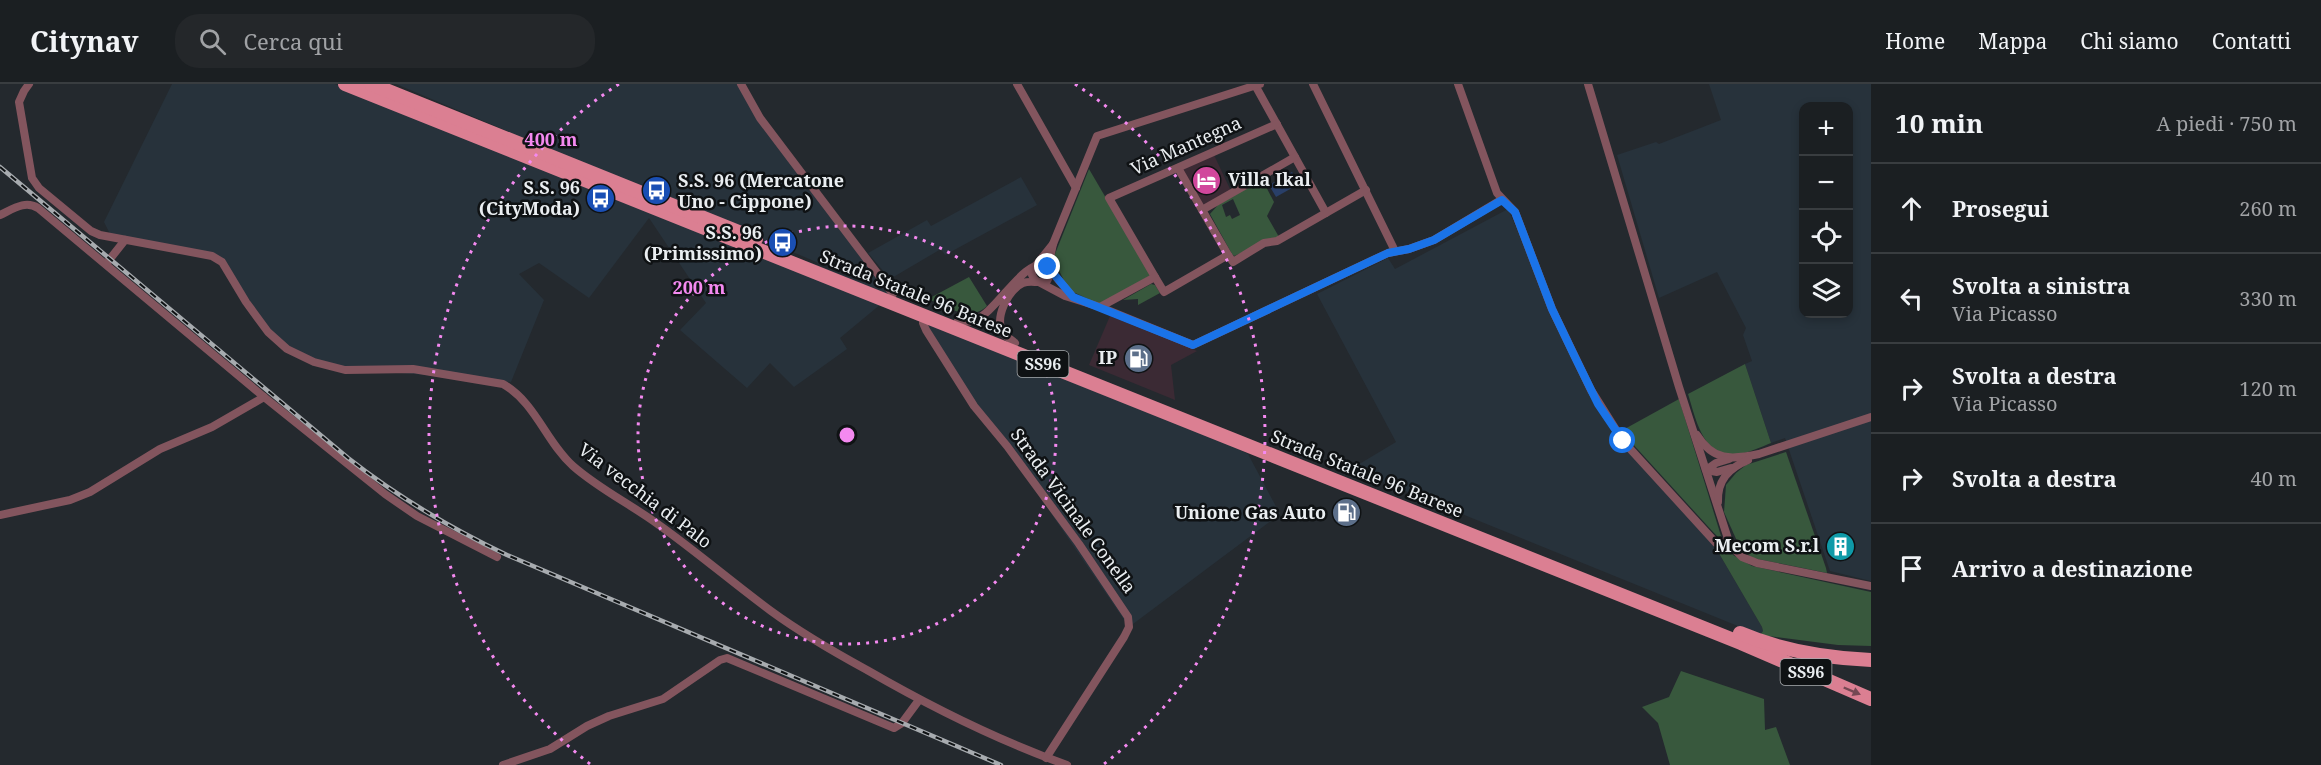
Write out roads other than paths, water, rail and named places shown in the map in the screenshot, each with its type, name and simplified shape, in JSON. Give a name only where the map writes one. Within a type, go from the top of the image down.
[{"type":"main road","name":"Strada Statale 96 Barese","points":[[345,84],[1742,639]]},
{"type":"main road","name":"Strada Statale 96 Barese","points":[[371,84],[1742,639]]},
{"type":"main road","points":[[1742,639],[1871,651]]},
{"type":"main road","name":"SS96","points":[[1742,639],[1817,655],[1871,660]]},
{"type":"main road","name":"SS96","points":[[1742,639],[1819,661],[1871,666]]},
{"type":"main road","name":"SS96","points":[[1742,639],[1871,699]]},
{"type":"street","name":"Via vecchia di Palo","points":[[29,84],[19,102],[32,178],[39,188],[91,231],[124,240],[212,256],[222,262],[246,302],[268,332],[287,349],[314,362],[345,370],[413,369],[503,384],[515,391],[526,403],[572,466],[659,524],[772,612],[824,646],[919,700],[1009,743],[1067,765]]},
{"type":"street","points":[[741,84],[760,118],[893,294]]},
{"type":"street","points":[[1017,84],[1076,188]]},
{"type":"street","points":[[1313,84],[1395,251]]},
{"type":"street","points":[[1458,84],[1497,193],[1515,212],[1552,309],[1591,390],[1614,428],[1631,450],[1716,543],[1728,542]]},
{"type":"street","points":[[1588,84],[1728,542],[1742,556],[1757,564],[1871,586]]},
{"type":"street","points":[[1015,343],[1004,334],[1001,326],[1004,306],[1017,287],[1023,283],[1047,281],[1050,276],[1053,244],[1097,136],[1258,85],[1326,213]]},
{"type":"street","name":"Via Mantegna","points":[[1155,276],[1109,198],[1277,124]]},
{"type":"street","points":[[1202,210],[1295,157]]},
{"type":"street","points":[[1178,168],[1233,262],[1264,243],[1277,241],[1366,190]]},
{"type":"street","points":[[1034,266],[1032,275],[1038,282],[1065,296],[1100,307],[1188,343],[1198,344],[1395,251],[1409,249],[1434,240],[1502,200]]},
{"type":"street","points":[[0,215],[31,204],[385,494],[417,516],[497,557]]},
{"type":"street","points":[[106,264],[124,240]]},
{"type":"street","points":[[958,321],[969,322],[980,318],[1034,266],[1053,244]]},
{"type":"street","points":[[1100,307],[1155,276],[1164,292],[1227,255]]},
{"type":"street","points":[[1034,266],[1040,264],[1049,268],[1073,297]]},
{"type":"street","name":"Strada Vicinale Conella","points":[[925,316],[923,323],[926,330],[974,406],[1007,446],[1079,544],[1128,617],[1129,627],[1124,637],[1046,758]]},
{"type":"street","points":[[0,516],[70,500],[90,492],[151,454],[212,427],[264,397]]},
{"type":"street","points":[[1706,471],[1716,463],[1734,462],[1871,417]]},
{"type":"street","points":[[1692,426],[1710,450],[1734,462]]},
{"type":"street","points":[[1720,517],[1718,490],[1734,462]]},
{"type":"street","points":[[504,765],[550,749],[587,726],[609,716],[663,699],[715,664],[728,658],[890,727],[898,727],[919,700]]},
{"type":"water","points":[[1292,172],[1299,184],[1276,197],[1269,185]]},
{"type":"railway","points":[[0,167],[348,458],[425,511],[507,555],[1001,765]]},
{"type":"place","name":"Villa Ikal","points":[[1207,180]]},
{"type":"place","name":"S.S. 96 (Mercatone Uno - Cippone)","points":[[657,191]]},
{"type":"place","name":"S.S. 96 (CityModa)","points":[[601,198]]},
{"type":"place","name":"S.S. 96 (Primissimo)","points":[[783,243]]},
{"type":"place","name":"IP","points":[[1138,358]]},
{"type":"place","name":"Unione Gas Auto","points":[[1347,513]]},
{"type":"place","name":"Mecom S.r.l","points":[[1840,546]]}]
